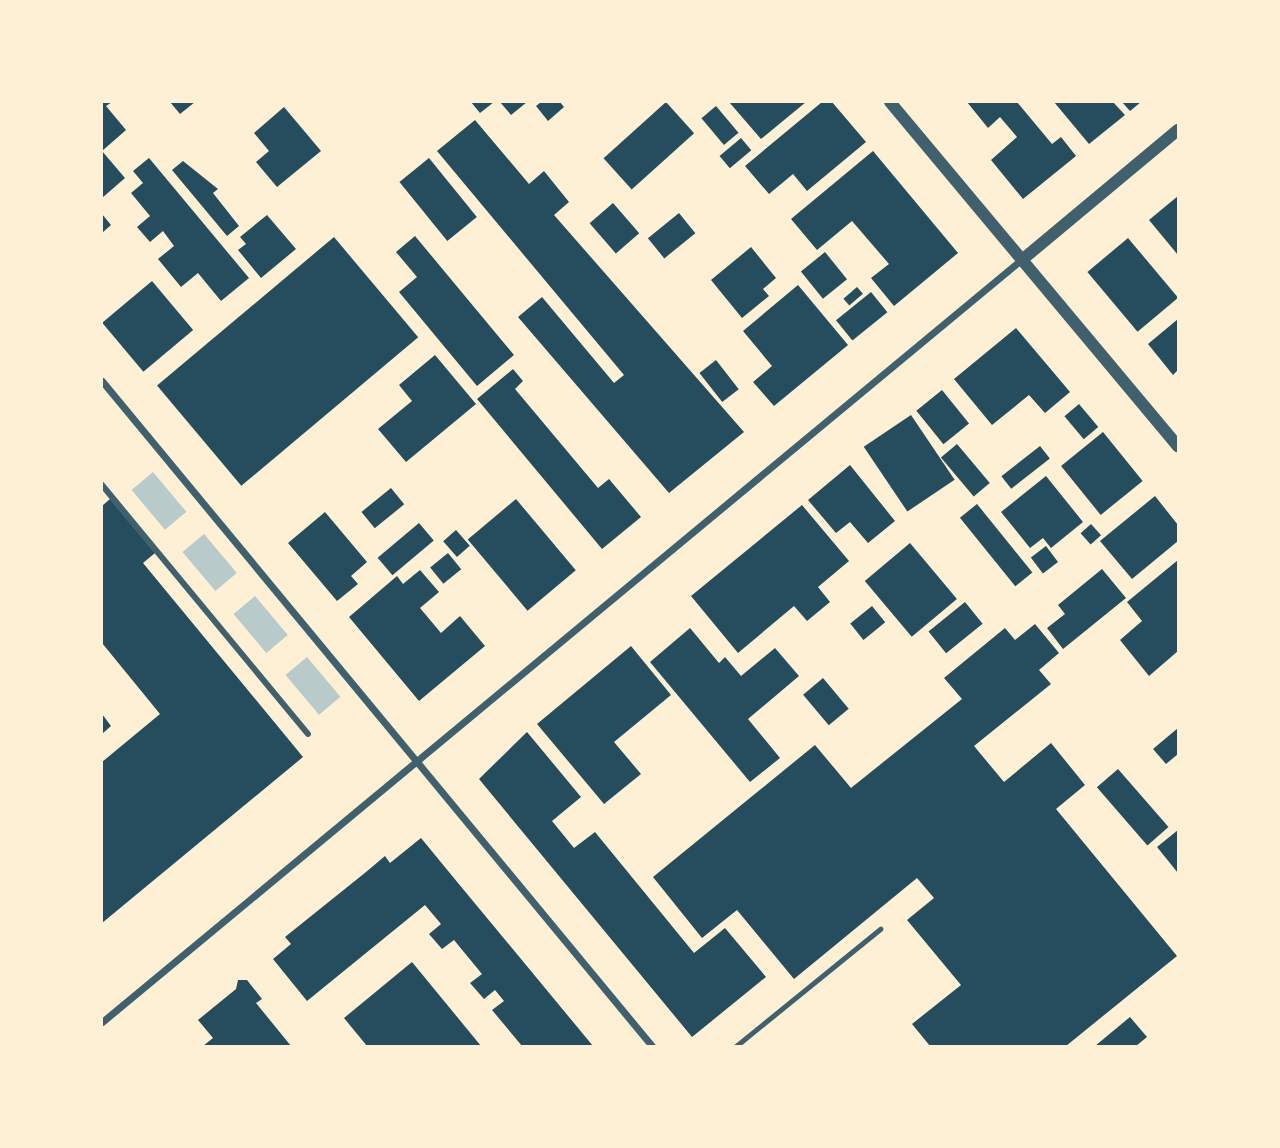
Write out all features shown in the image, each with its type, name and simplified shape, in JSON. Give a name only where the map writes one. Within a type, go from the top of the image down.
[{"type":"street","points":[[890,102],[1178,446]]},
{"type":"street","points":[[102,1022],[1178,130]]},
{"type":"street","points":[[102,381],[652,1046]]},
{"type":"street","points":[[102,485],[307,734]]},
{"type":"lane","points":[[736,1046],[880,929]]},
{"type":"shaded area","points":[[153,472],[186,512],[165,530],[132,490]]},
{"type":"shaded area","points":[[204,534],[237,573],[215,591],[183,552]]},
{"type":"shaded area","points":[[255,596],[288,635],[266,653],[234,614]]},
{"type":"shaded area","points":[[307,657],[340,697],[319,715],[286,675]]},
{"type":"building","points":[[102,102],[112,102],[106,106],[126,130],[102,151]]},
{"type":"building","points":[[170,102],[195,102],[180,114]]},
{"type":"building","points":[[471,102],[494,102],[480,113]]},
{"type":"building","points":[[500,102],[527,102],[511,115]]},
{"type":"building","points":[[541,102],[560,102],[564,107],[548,121],[536,106]]},
{"type":"building","points":[[666,102],[694,133],[632,189],[604,158]]},
{"type":"building","points":[[729,102],[806,102],[761,139]]},
{"type":"building","points":[[822,102],[832,102],[866,142],[807,191],[793,174],[769,194],[745,166]]},
{"type":"building","points":[[967,102],[1017,102],[1052,144],[1061,137],[1076,156],[1023,199],[991,160],[1017,137],[1000,117],[988,128]]},
{"type":"building","points":[[1054,102],[1113,102],[1125,115],[1089,144]]},
{"type":"building","points":[[1122,102],[1141,102],[1130,111]]},
{"type":"building","points":[[716,106],[738,133],[724,145],[701,118]]},
{"type":"building","points":[[284,107],[321,151],[277,187],[256,162],[269,151],[254,133]]},
{"type":"building","points":[[475,120],[529,184],[544,171],[569,202],[554,215],[744,432],[669,493],[518,317],[542,297],[614,383],[624,375],[437,151]]},
{"type":"building","points":[[741,138],[751,150],[730,168],[720,156]]},
{"type":"building","points":[[102,151],[125,178],[102,198]]},
{"type":"building","points":[[873,151],[958,253],[894,306],[871,278],[889,264],[852,221],[817,250],[791,219]]},
{"type":"building","points":[[149,158],[249,278],[221,301],[198,273],[181,287],[158,259],[174,246],[163,231],[150,242],[137,227],[150,216],[131,193],[143,183],[133,171]]},
{"type":"building","points":[[429,158],[477,217],[447,241],[399,182]]},
{"type":"building","points":[[183,161],[218,189],[213,193],[239,226],[227,236],[172,170]]},
{"type":"building","points":[[1178,196],[1178,255],[1149,220]]},
{"type":"building","points":[[613,203],[639,233],[616,254],[590,223]]},
{"type":"building","points":[[679,213],[695,233],[664,258],[648,238]]},
{"type":"building","points":[[102,214],[111,225],[102,233]]},
{"type":"building","points":[[267,215],[296,249],[261,278],[238,250],[246,244],[240,237]]},
{"type":"building","points":[[415,236],[514,355],[477,386],[399,292],[417,277],[396,252]]},
{"type":"building","points":[[334,237],[418,337],[241,486],[157,385]]},
{"type":"building","points":[[1128,238],[1178,298],[1138,332],[1087,272]]},
{"type":"building","points":[[751,247],[776,278],[763,289],[769,296],[742,318],[711,280]]},
{"type":"building","points":[[825,252],[847,279],[823,299],[801,272]]},
{"type":"building","points":[[152,281],[193,330],[143,372],[102,323]]},
{"type":"building","points":[[798,285],[848,345],[774,406],[753,382],[772,366],[743,331]]},
{"type":"building","points":[[857,287],[863,294],[849,306],[843,299]]},
{"type":"building","points":[[871,292],[887,312],[852,341],[836,320]]},
{"type":"building","points":[[1178,319],[1178,370],[1173,375],[1148,344]]},
{"type":"building","points":[[1016,328],[1070,392],[1045,413],[1029,395],[992,425],[954,379]]},
{"type":"building","points":[[435,355],[476,404],[406,462],[378,429],[412,401],[399,385]]},
{"type":"building","points":[[716,360],[739,389],[722,402],[699,373]]},
{"type":"building","points":[[513,369],[523,381],[515,389],[598,488],[609,479],[641,517],[602,549],[477,399]]},
{"type":"building","points":[[942,390],[969,423],[943,444],[916,411]]},
{"type":"building","points":[[1079,404],[1098,427],[1084,439],[1064,416]]},
{"type":"building","points":[[911,415],[955,480],[907,512],[864,447]]},
{"type":"building","points":[[1103,432],[1143,481],[1101,515],[1061,466]]},
{"type":"building","points":[[957,444],[990,483],[974,497],[941,457]]},
{"type":"building","points":[[1040,446],[1050,459],[1011,489],[1001,476]]},
{"type":"building","points":[[850,465],[895,521],[868,543],[850,522],[836,533],[808,500]]},
{"type":"building","points":[[1046,476],[1083,522],[1051,548],[1043,538],[1030,548],[1001,512]]},
{"type":"building","points":[[391,488],[404,504],[375,528],[361,512]]},
{"type":"building","points":[[1155,496],[1178,525],[1178,541],[1132,579],[1100,541]]},
{"type":"building","points":[[110,499],[155,553],[143,563],[303,757],[102,923],[102,762],[160,714],[102,643],[102,506]]},
{"type":"building","points":[[516,499],[576,570],[528,611],[468,539]]},
{"type":"building","points":[[977,504],[1032,572],[1015,586],[960,518]]},
{"type":"building","points":[[802,505],[849,561],[818,587],[830,602],[807,621],[794,606],[738,653],[691,596]]},
{"type":"building","points":[[325,512],[367,562],[351,576],[358,584],[337,601],[288,543]]},
{"type":"building","points":[[419,523],[434,541],[392,575],[378,558]]},
{"type":"building","points":[[1091,524],[1101,535],[1091,545],[1081,533]]},
{"type":"building","points":[[456,530],[470,546],[457,557],[443,541]]},
{"type":"building","points":[[910,543],[957,599],[912,637],[865,581]]},
{"type":"building","points":[[1046,546],[1058,562],[1043,573],[1031,557]]},
{"type":"building","points":[[448,553],[461,569],[443,584],[430,567]]},
{"type":"building","points":[[1178,560],[1178,651],[1149,676],[1120,640],[1142,621],[1127,602]]},
{"type":"building","points":[[1102,569],[1126,598],[1063,649],[1047,628],[1065,614],[1058,605]]},
{"type":"building","points":[[420,570],[439,592],[420,608],[441,633],[460,616],[485,646],[419,701],[349,617],[397,576],[403,584]]},
{"type":"building","points":[[965,602],[983,624],[946,653],[928,632]]},
{"type":"building","points":[[872,606],[885,622],[863,640],[850,624]]},
{"type":"building","points":[[1035,624],[1059,653],[1039,670],[1051,684],[974,746],[1004,782],[1051,743],[1085,785],[1056,809],[1177,956],[1066,1046],[930,1046],[912,1024],[961,985],[907,920],[934,898],[917,878],[794,979],[737,910],[702,938],[653,877],[815,745],[851,788],[962,699],[944,678],[1005,628],[1015,640]]},
{"type":"building","points":[[690,628],[719,663],[725,657],[741,676],[775,648],[799,676],[748,719],[780,758],[750,782],[650,662]]},
{"type":"building","points":[[631,646],[671,695],[614,742],[641,774],[604,804],[537,724]]},
{"type":"building","points":[[823,678],[849,709],[829,725],[803,695]]},
{"type":"building","points":[[102,714],[111,726],[102,734]]},
{"type":"building","points":[[1178,728],[1178,754],[1166,764],[1153,749]]},
{"type":"building","points":[[527,732],[581,797],[552,821],[574,848],[595,832],[694,953],[725,928],[766,977],[692,1037],[479,779]]},
{"type":"building","points":[[1118,769],[1169,827],[1147,845],[1097,787]]},
{"type":"building","points":[[1178,830],[1178,873],[1157,847]]},
{"type":"building","points":[[421,838],[593,1046],[522,1046],[492,1010],[504,1001],[495,990],[484,999],[470,983],[482,974],[454,940],[442,949],[429,934],[441,924],[425,905],[307,1001],[273,959],[291,944],[285,937],[385,856],[390,863]]},
{"type":"building","points":[[412,962],[481,1046],[367,1046],[344,1018]]},
{"type":"building","points":[[238,980],[247,980],[262,999],[256,1003],[291,1046],[203,1046],[213,1038],[198,1020],[236,989]]},
{"type":"building","points":[[1130,1017],[1147,1037],[1136,1046],[1095,1046]]}]
